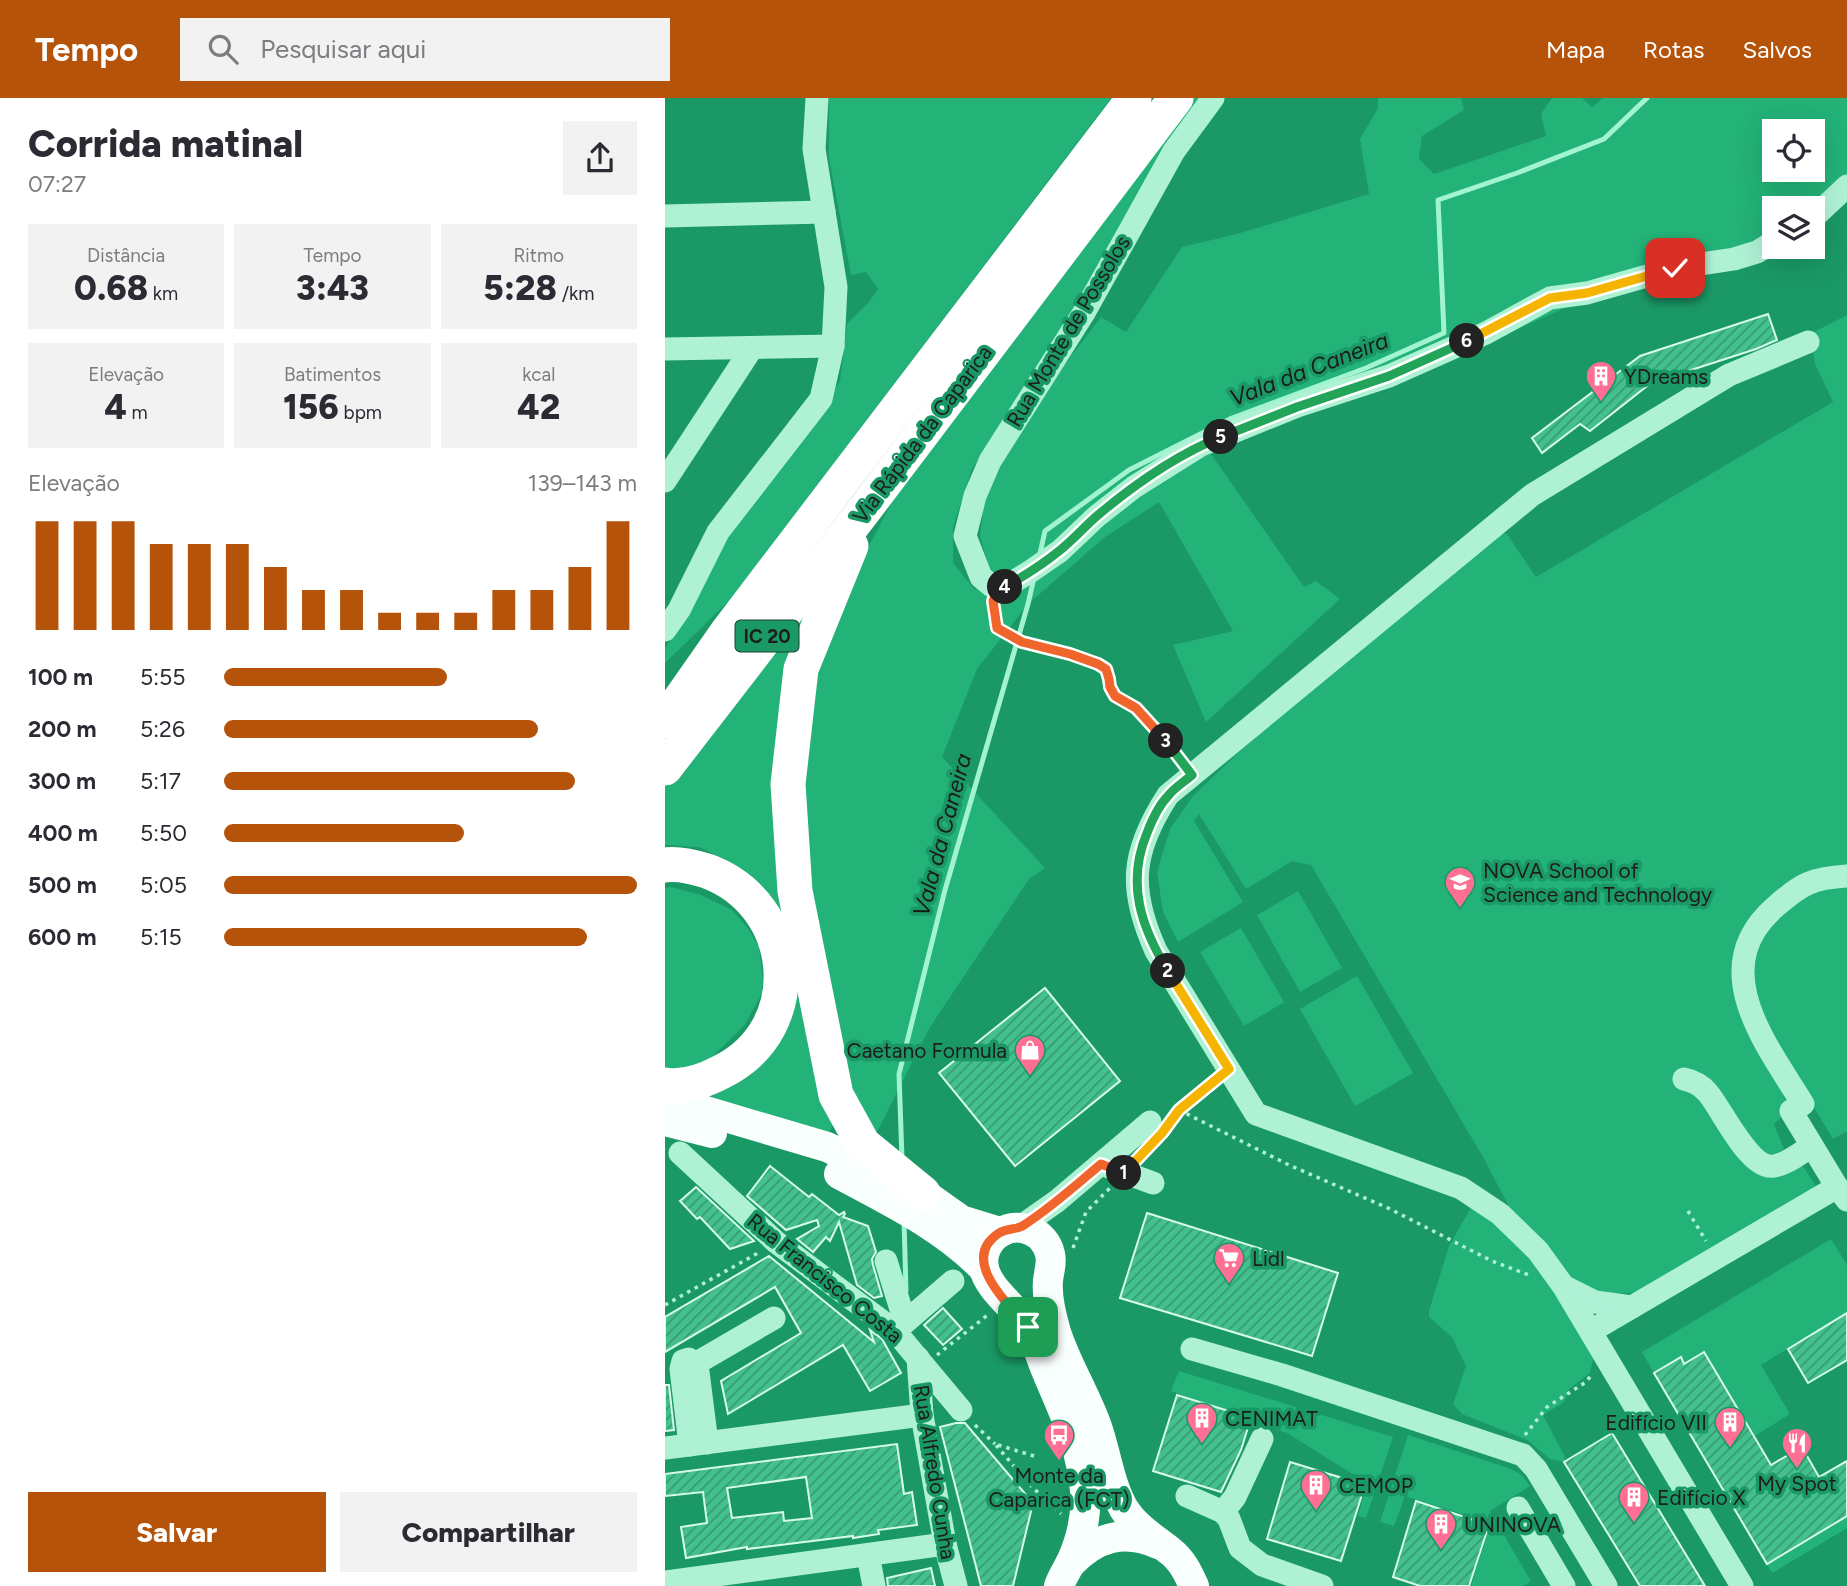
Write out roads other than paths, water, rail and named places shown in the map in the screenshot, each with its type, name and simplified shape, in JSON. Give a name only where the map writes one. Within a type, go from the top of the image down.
[{"type":"highway","name":"Via Rápida da Caparica","points":[[665,721],[728,631],[1134,98]]},
{"type":"highway","name":"Via Rápida da Caparica","points":[[665,768],[1176,98]]},
{"type":"highway","points":[[868,505],[801,669],[788,784],[795,891],[836,1096],[863,1144],[923,1193]]},
{"type":"highway","points":[[665,684],[728,631]]},
{"type":"highway","points":[[665,865],[699,868],[719,876],[741,890],[761,913],[774,938],[780,957],[782,981],[777,1006],[767,1030],[750,1052],[728,1069],[706,1080],[675,1087],[665,1086]]},
{"type":"main road","points":[[665,1099],[827,1147],[923,1193],[961,1220],[1010,1230],[1031,1230],[1060,1251],[1051,1257],[1048,1275],[1038,1288],[1028,1294],[1016,1296],[991,1289]]},
{"type":"main road","points":[[665,1121],[817,1162],[908,1211],[970,1254],[991,1289],[1028,1327],[1075,1444],[1082,1469],[1085,1505],[1081,1534],[1065,1575]]},
{"type":"main road","points":[[991,1289],[983,1258],[986,1248],[992,1239],[1010,1230]]},
{"type":"main road","points":[[1048,1275],[1049,1303],[1057,1333],[1088,1402],[1119,1498],[1134,1522],[1178,1564]]},
{"type":"main road","points":[[1065,1575],[1080,1554],[1091,1545],[1111,1538],[1146,1538],[1178,1564]]},
{"type":"street","points":[[665,630],[672,602],[718,532],[821,399],[833,346],[836,287],[814,149],[817,98]]},
{"type":"street","name":"Rua Monte de Possolos","points":[[1213,98],[1174,151],[1084,311],[990,461],[975,496],[965,536],[990,582],[1005,587],[1031,571],[1059,551],[1133,486],[1201,445],[1297,407],[1389,376],[1486,333],[1550,298],[1587,293],[1675,268],[1734,259],[1762,249]]},
{"type":"street","points":[[1825,207],[1847,186]]},
{"type":"street","points":[[665,216],[824,212]]},
{"type":"street","points":[[1742,1586],[1564,1287],[1538,1251],[1500,1214],[1461,1188],[1256,1114],[1156,951],[1144,925],[1138,896],[1137,871],[1141,847],[1152,819],[1168,795],[1532,495],[1729,375],[1808,342]]},
{"type":"street","points":[[665,349],[833,346]]},
{"type":"street","points":[[665,481],[752,348]]},
{"type":"street","points":[[1591,1331],[1716,1257],[1842,1193],[1791,1111],[1803,1104],[1755,1024],[1744,996],[1742,967],[1748,942],[1765,915],[1792,891],[1816,879],[1847,876]]},
{"type":"street","points":[[1684,1079],[1692,1081],[1707,1092],[1731,1130],[1762,1164],[1768,1167],[1779,1165],[1812,1146]]},
{"type":"street","points":[[1010,1230],[1057,1201],[1101,1164],[1159,1123]]},
{"type":"street","name":"Rua Francisco Costa","points":[[680,1153],[776,1242],[900,1326],[920,1361],[961,1410]]},
{"type":"street","points":[[1101,1164],[1153,1183]]},
{"type":"street","points":[[1057,1201],[1060,1251]]},
{"type":"street","points":[[886,1261],[900,1326],[953,1281]]},
{"type":"street","points":[[1564,1287],[1595,1302],[1632,1307]]},
{"type":"street","points":[[695,1364],[775,1318]]},
{"type":"street","points":[[1192,1349],[1282,1375],[1523,1455],[1536,1469],[1602,1578],[1571,1586]]},
{"type":"street","points":[[689,1359],[698,1372],[699,1444],[674,1387],[683,1361],[689,1359]]},
{"type":"street","name":"Rua Alfredo Cunha","points":[[920,1361],[922,1415],[945,1544],[956,1586]]},
{"type":"street","points":[[665,1448],[922,1415]]},
{"type":"street","points":[[1223,1512],[1235,1497],[1262,1439]]},
{"type":"street","points":[[1187,1496],[1223,1512],[1229,1519],[1240,1548],[1262,1565],[1322,1586]]},
{"type":"street","points":[[1518,1508],[1564,1586]]},
{"type":"street","points":[[665,1581],[945,1544]]},
{"type":"street","points":[[868,1555],[874,1586]]},
{"type":"street","points":[[1178,1564],[1204,1586]]},
{"type":"waterway","name":"Vala da Caneira","points":[[1039,558],[1045,531],[1129,470],[1232,418],[1366,368],[1444,333],[1438,200],[1604,139],[1647,98]]},
{"type":"waterway","name":"Vala da Caneira","points":[[902,1159],[899,1074],[945,890],[1034,578]]},
{"type":"waterway","name":"Vala da Caneira","points":[[904,1220],[906,1291]]},
{"type":"place","name":"YDreams","points":[[1601,403]]},
{"type":"place","name":"NOVA School of Science and Technology","points":[[1460,909]]},
{"type":"place","name":"Caetano Formula","points":[[1030,1077]]},
{"type":"place","name":"Lidl","points":[[1229,1285]]},
{"type":"place","name":"CENIMAT","points":[[1202,1445]]},
{"type":"place","name":"Edifício VII","points":[[1730,1449]]},
{"type":"place","name":"Monte da Caparica (FCT)","points":[[1059,1462]]},
{"type":"place","name":"My Spot","points":[[1797,1470]]},
{"type":"place","name":"CEMOP","points":[[1316,1512]]},
{"type":"place","name":"Edifício X","points":[[1634,1524]]},
{"type":"place","name":"UNINOVA","points":[[1441,1551]]}]
